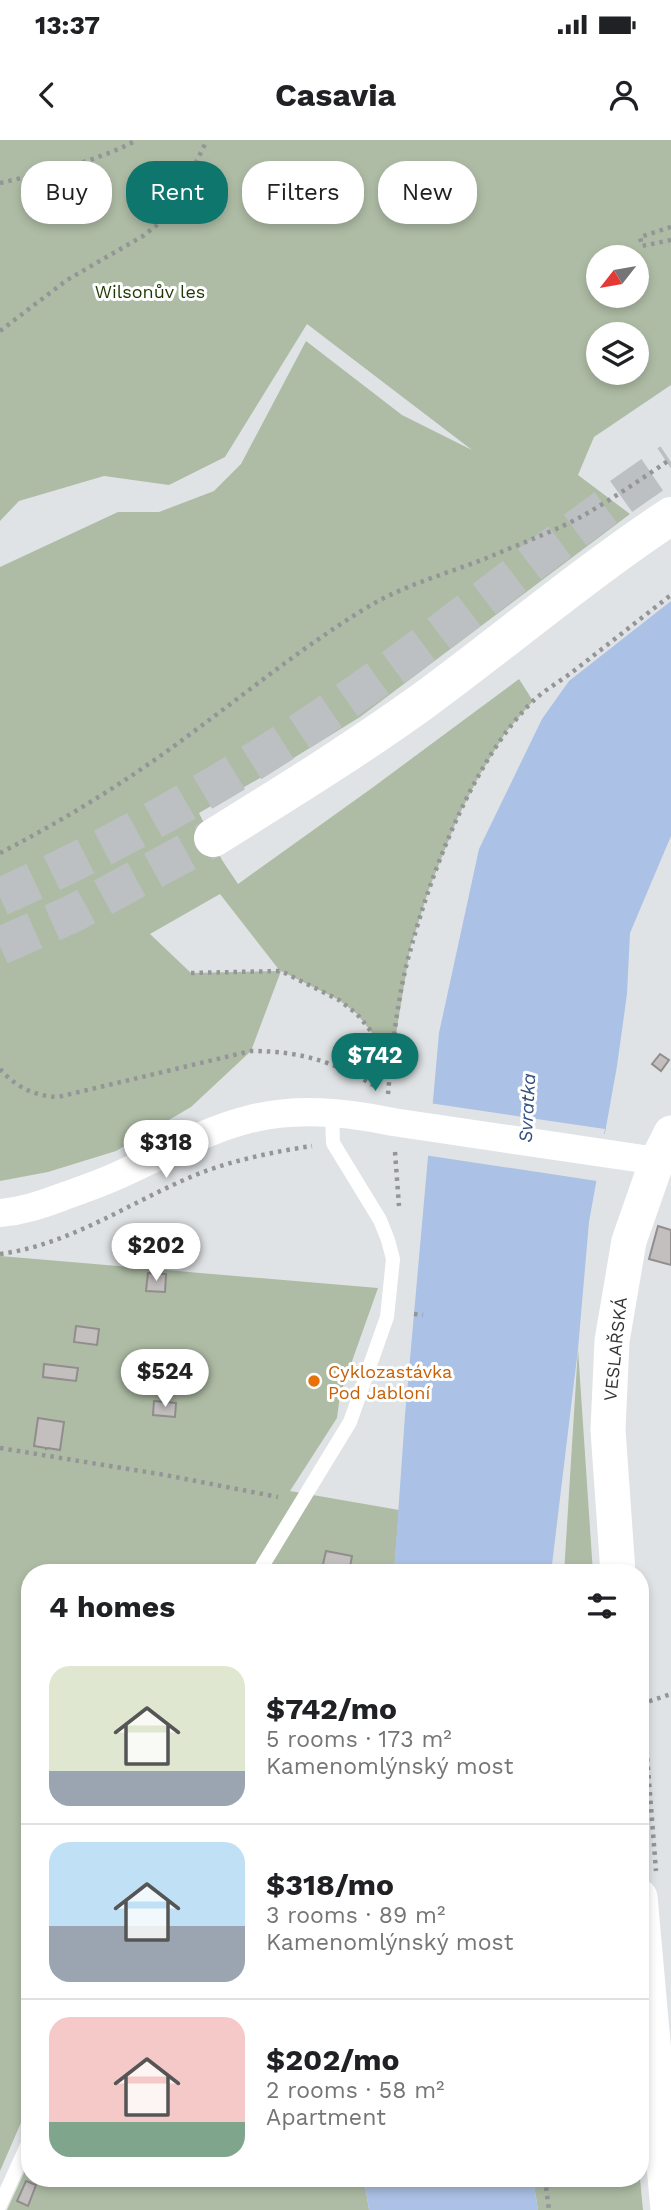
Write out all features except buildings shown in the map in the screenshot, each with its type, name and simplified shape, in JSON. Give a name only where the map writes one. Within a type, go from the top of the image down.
[{"type":"highway","points":[[213,838],[341,757],[424,700],[590,573],[671,516]]},
{"type":"street","points":[[0,1213],[22,1211],[111,1179],[180,1145],[249,1119],[283,1113],[332,1112],[609,1153],[664,1147]]},
{"type":"street","name":"VESLAŘSKÁ","points":[[617,1564],[608,1430],[612,1341],[629,1241],[664,1147]]},
{"type":"street","points":[[649,1891],[668,2210]]},
{"type":"lane","points":[[263,1564],[350,1422],[387,1317],[393,1259],[388,1240],[380,1220],[333,1143],[332,1112]]},
{"type":"lane","points":[[0,2205],[21,2158]]},
{"type":"path","points":[[0,183],[71,167],[117,151],[137,140]]},
{"type":"path","points":[[0,331],[67,280],[143,236],[163,220],[180,197],[206,140]]},
{"type":"path","points":[[671,227],[640,237],[642,246],[671,240]]},
{"type":"path","points":[[0,853],[82,808],[126,779],[188,736],[282,663],[375,603],[584,515],[671,459]]},
{"type":"path","points":[[388,1094],[410,949],[429,889],[453,829],[479,776],[506,732],[533,701],[671,595]]},
{"type":"path","points":[[191,973],[281,971],[339,1000],[357,1014],[392,1058]]},
{"type":"path","points":[[0,1069],[21,1087],[45,1096],[58,1097],[251,1051],[306,1055],[332,1063],[360,1076],[388,1094],[403,1123],[399,1206]]},
{"type":"path","points":[[0,1254],[23,1250],[76,1233],[203,1172],[233,1162],[333,1143]]},
{"type":"path","points":[[414,1314],[423,1315]]},
{"type":"path","points":[[398,1370],[408,1372]]},
{"type":"path","points":[[0,1448],[165,1475],[300,1502]]},
{"type":"path","points":[[649,1702],[671,1694]]},
{"type":"path","points":[[546,2187],[549,2210]]},
{"type":"green space","name":"Wilsonův les","points":[[0,140],[671,140],[671,385],[594,437],[578,475],[630,514],[360,717],[199,813],[222,860],[238,884],[519,679],[533,701],[506,732],[479,776],[458,817],[429,889],[410,949],[392,1058],[357,1014],[339,1000],[281,971],[251,1051],[191,1107],[116,1151],[48,1172],[0,1181],[0,567],[118,512],[159,512],[214,491],[241,464],[306,341],[402,415],[472,450],[307,324],[225,457],[169,485],[104,476],[19,501],[0,521]],"holes":[[[220,894],[280,971],[191,973],[150,934]]]},
{"type":"green space","points":[[0,1256],[378,1288],[340,1395],[337,1418],[290,1491],[399,1510],[395,1564],[21,1564],[21,2123],[0,2171]]},
{"type":"green space","points":[[578,1349],[592,1564],[565,1564]]},
{"type":"green space","points":[[21,2180],[21,2187],[365,2187],[369,2210],[7,2210]]},
{"type":"green space","points":[[534,2187],[641,2187],[643,2210],[538,2210]]},
{"type":"water","name":"Svratka","points":[[671,601],[671,836],[630,933],[627,994],[617,1066],[589,1222],[578,1349],[552,1564],[395,1564],[439,1033],[479,849],[542,719],[569,681]]},
{"type":"water","points":[[365,2187],[534,2187],[538,2210],[369,2210]]},
{"type":"pier","points":[[429,1103],[605,1129],[604,1134],[607,1134],[601,1177],[598,1177],[597,1181],[424,1155]]},
{"type":"tunnel","points":[[0,897],[155,820],[303,730],[398,664],[567,536],[671,462]]},
{"type":"tunnel","points":[[0,946],[72,914],[213,838]]},
{"type":"place","name":"Cyklozastávka Pod Jabloní","points":[[314,1381]]}]
